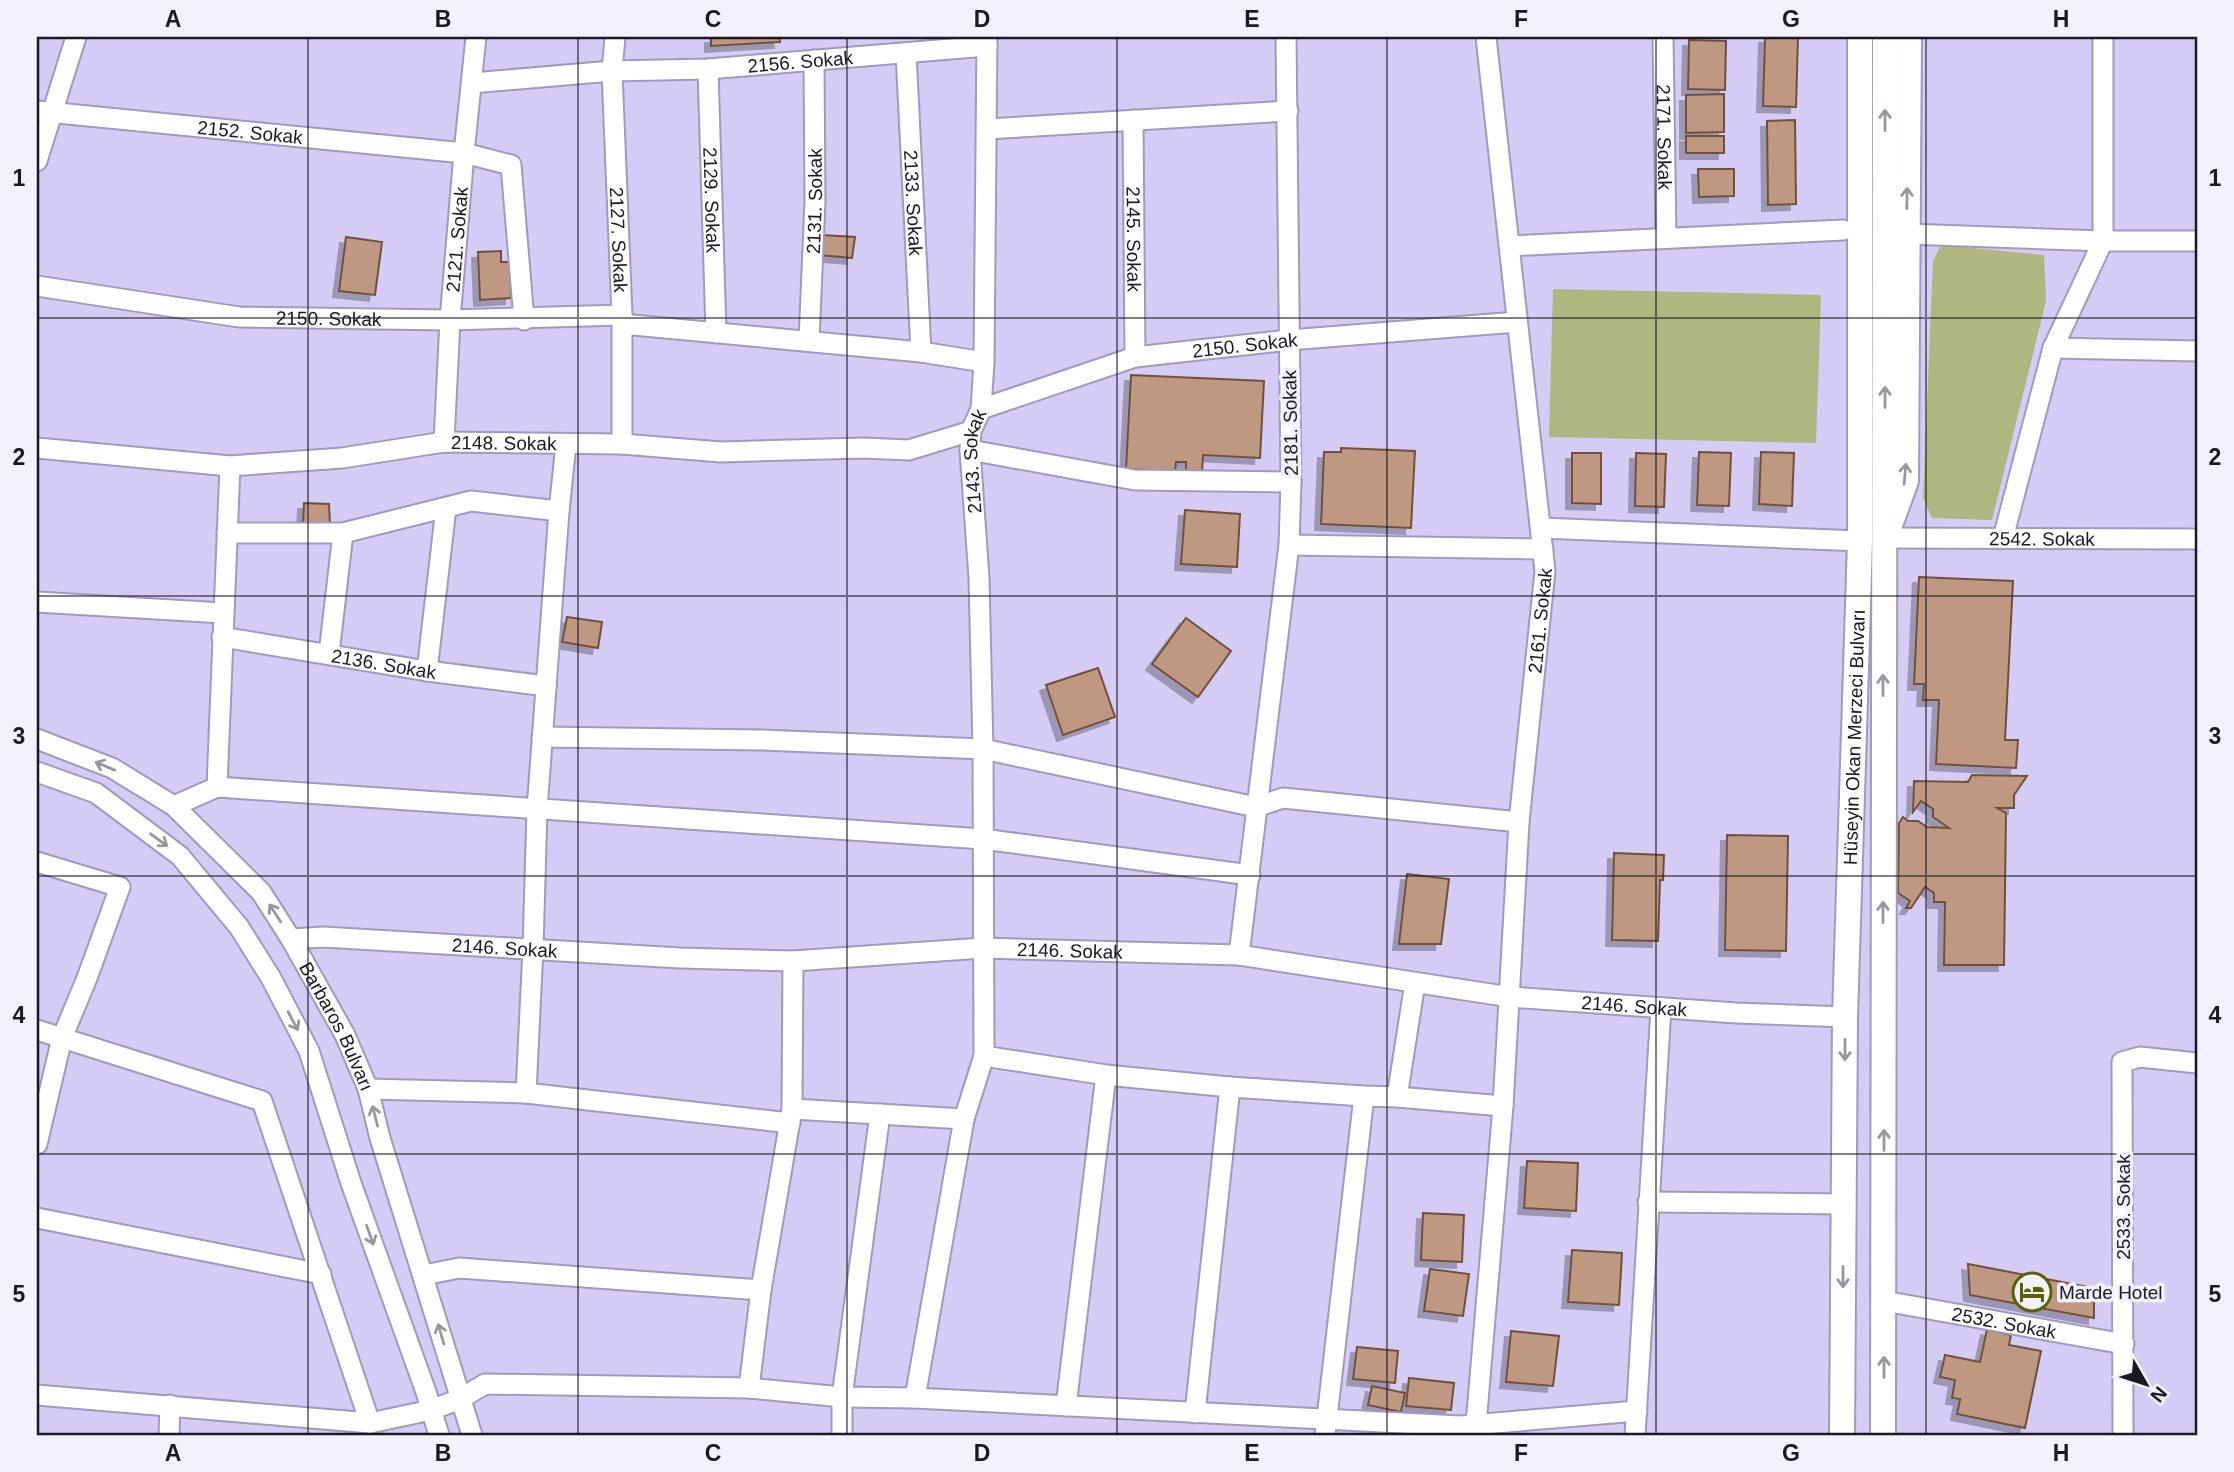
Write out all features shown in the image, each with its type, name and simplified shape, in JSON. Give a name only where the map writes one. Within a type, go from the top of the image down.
[{"type":"main road","points":[[1843,37],[1843,494],[1872,540],[1906,481],[1909,37]]},
{"type":"main road","name":"Hüseyin Okan Merzeci Bulvarı","points":[[1860,37],[1872,540],[1884,1301],[1883,1435]]},
{"type":"main road","name":"Hüseyin Okan Merzeci Bulvarı","points":[[1842,1435],[1845,1017],[1872,540],[1885,37]]},
{"type":"street","points":[[37,161],[45,111],[76,37]]},
{"type":"street","name":"2121. Sokak","points":[[444,442],[450,320],[476,37]]},
{"type":"street","name":"2127. Sokak","points":[[615,37],[612,71],[622,319],[622,444]]},
{"type":"street","name":"2181. Sokak","points":[[1238,955],[1289,545],[1291,482],[1286,37]]},
{"type":"street","name":"2161. Sokak","points":[[1465,1429],[1503,1106],[1519,822],[1545,571],[1486,37]]},
{"type":"street","name":"2171. Sokak","points":[[1664,37],[1666,238]]},
{"type":"street","points":[[2003,538],[2053,348],[2103,241],[2102,37]]},
{"type":"street","name":"2156. Sokak","points":[[472,83],[612,71],[708,69],[906,53],[987,41]]},
{"type":"street","name":"2143. Sokak","points":[[915,1398],[964,1119],[984,1056],[983,749],[979,578],[970,440],[981,409],[984,362],[987,41]]},
{"type":"street","name":"2133. Sokak","points":[[906,53],[921,352]]},
{"type":"street","name":"2131. Sokak","points":[[809,341],[815,201],[814,60]]},
{"type":"street","name":"2129. Sokak","points":[[708,69],[716,333]]},
{"type":"street","name":"2152. Sokak","points":[[45,111],[464,153],[511,165],[524,320]]},
{"type":"street","points":[[987,129],[1288,111]]},
{"type":"street","name":"2145. Sokak","points":[[1133,120],[1135,357]]},
{"type":"street","points":[[1510,246],[1843,230]]},
{"type":"street","points":[[1907,234],[2103,241],[2197,241]]},
{"type":"street","name":"2150. Sokak","points":[[37,286],[239,317],[622,319],[716,333],[921,352],[984,362]]},
{"type":"street","name":"2150. Sokak","points":[[981,409],[1135,357],[1289,340],[1517,322]]},
{"type":"street","points":[[2053,348],[2197,351]]},
{"type":"street","points":[[970,440],[1135,480],[1291,482]]},
{"type":"street","name":"2148. Sokak","points":[[37,448],[230,466],[342,458],[444,442],[622,444],[721,452],[863,448],[909,450],[970,440]]},
{"type":"street","points":[[526,1093],[537,810],[566,444]]},
{"type":"street","points":[[217,787],[230,466]]},
{"type":"street","points":[[226,533],[343,533],[471,501],[559,511]]},
{"type":"street","points":[[427,671],[446,508]]},
{"type":"street","name":"2542. Sokak","points":[[1541,528],[1872,540],[2197,539]]},
{"type":"street","points":[[329,654],[343,533]]},
{"type":"street","points":[[1289,545],[1542,549]]},
{"type":"street","points":[[37,602],[223,613]]},
{"type":"street","name":"2136. Sokak","points":[[222,637],[427,671],[546,686]]},
{"type":"street","points":[[542,737],[762,740],[983,749],[1256,807],[1283,798],[1519,822]]},
{"type":"street","name":"Barbaros Bulvarı","points":[[37,739],[112,768],[174,806],[261,892],[291,939],[345,1035],[368,1089],[380,1138],[472,1435]]},
{"type":"street","name":"Barbaros Bulvarı","points":[[37,772],[96,793],[180,856],[239,927],[258,957],[309,1051],[351,1183],[439,1435]]},
{"type":"street","points":[[174,806],[217,787],[983,839],[1250,875]]},
{"type":"street","points":[[37,862],[120,887],[62,1038],[37,1144]]},
{"type":"street","name":"2146. Sokak","points":[[291,939],[323,937],[680,958],[793,961],[984,948],[1238,955],[1510,997],[1845,1017]]},
{"type":"street","points":[[749,1388],[761,1290],[791,1116],[793,961]]},
{"type":"street","points":[[1397,1097],[1415,983]]},
{"type":"street","points":[[1635,1435],[1661,1008]]},
{"type":"street","points":[[37,1030],[262,1101],[370,1423]]},
{"type":"street","points":[[984,1056],[1106,1075],[1230,1087],[1503,1106]]},
{"type":"street","name":"2533. Sokak","points":[[2123,1435],[2122,1062],[2140,1058],[2197,1063]]},
{"type":"street","points":[[1066,1406],[1106,1075]]},
{"type":"street","points":[[1195,1413],[1230,1087]]},
{"type":"street","points":[[368,1089],[526,1093],[791,1116],[880,1114],[964,1119]]},
{"type":"street","points":[[1325,1427],[1364,1096]]},
{"type":"street","points":[[842,1435],[842,1397],[880,1114]]},
{"type":"street","points":[[1648,1202],[1844,1204]]},
{"type":"street","points":[[37,1218],[320,1274]]},
{"type":"street","points":[[424,1275],[459,1268],[761,1290]]},
{"type":"street","name":"2532. Sokak","points":[[1884,1301],[2124,1344]]},
{"type":"street","points":[[37,1395],[170,1405],[308,1427],[370,1423],[431,1410],[460,1399],[485,1384],[749,1388],[842,1397],[915,1398],[1195,1413],[1325,1427],[1465,1429],[1637,1411]]},
{"type":"street","points":[[169,1435],[170,1405]]},
{"type":"green space","points":[[1941,245],[2044,255],[2046,301],[1992,520],[1932,518],[1923,498],[1933,261]]},
{"type":"green space","points":[[1553,289],[1821,295],[1816,443],[1549,437]]},
{"type":"building","points":[[711,37],[779,37],[780,42],[711,46]]},
{"type":"building","points":[[1765,37],[1798,37],[1796,107],[1763,106]]},
{"type":"building","points":[[1689,40],[1726,41],[1725,90],[1688,89]]},
{"type":"building","points":[[1724,94],[1724,132],[1686,133],[1686,95]]},
{"type":"building","points":[[1795,120],[1796,204],[1768,205],[1767,121]]},
{"type":"building","points":[[1686,136],[1724,136],[1724,153],[1686,153]]},
{"type":"building","points":[[1698,169],[1734,169],[1734,196],[1699,197]]},
{"type":"building","points":[[822,235],[855,237],[852,258],[819,255]]},
{"type":"building","points":[[346,237],[382,242],[375,295],[339,291]]},
{"type":"building","points":[[501,251],[501,262],[510,262],[511,298],[480,300],[478,252]]},
{"type":"building","points":[[1131,375],[1264,381],[1260,458],[1203,455],[1202,474],[1186,473],[1186,462],[1176,462],[1175,471],[1126,469]]},
{"type":"building","points":[[1341,448],[1415,451],[1411,528],[1321,524],[1324,452],[1341,452]]},
{"type":"building","points":[[1699,452],[1731,453],[1729,506],[1697,505]]},
{"type":"building","points":[[1761,452],[1794,453],[1792,506],[1759,504]]},
{"type":"building","points":[[1572,453],[1601,453],[1601,504],[1572,503]]},
{"type":"building","points":[[1636,453],[1666,454],[1664,507],[1635,506]]},
{"type":"building","points":[[304,503],[329,504],[330,525],[303,524]]},
{"type":"building","points":[[1185,510],[1240,514],[1237,567],[1181,564]]},
{"type":"building","points":[[1919,577],[2013,581],[2005,740],[2018,740],[2016,768],[1936,764],[1939,700],[1923,700],[1924,684],[1914,684]]},
{"type":"building","points":[[567,617],[602,622],[598,648],[562,642]]},
{"type":"building","points":[[1186,618],[1231,651],[1198,697],[1152,664]]},
{"type":"building","points":[[1098,668],[1115,717],[1063,735],[1046,685]]},
{"type":"building","points":[[1972,775],[2027,776],[2014,795],[2014,808],[1997,808],[2006,813],[2004,965],[1944,965],[1945,902],[1934,902],[1934,893],[1925,887],[1911,908],[1906,908],[1910,901],[1898,893],[1899,823],[1903,817],[1927,827],[1949,828],[1933,817],[1933,809],[1921,801],[1913,812],[1914,781],[1968,782]]},
{"type":"building","points":[[1727,835],[1788,836],[1786,951],[1725,950]]},
{"type":"building","points":[[1614,853],[1664,855],[1663,880],[1660,880],[1658,941],[1612,940]]},
{"type":"building","points":[[1407,874],[1449,879],[1441,944],[1399,944]]},
{"type":"building","points":[[1527,1161],[1578,1163],[1576,1211],[1524,1208]]},
{"type":"building","points":[[1423,1213],[1464,1215],[1462,1262],[1421,1260]]},
{"type":"building","points":[[1572,1250],[1622,1253],[1619,1305],[1568,1302]]},
{"type":"building","name":"Marde Hotel","points":[[1968,1264],[2094,1288],[2094,1318],[1970,1295]]},
{"type":"building","points":[[1430,1269],[1469,1274],[1463,1316],[1424,1311]]},
{"type":"building","points":[[1987,1329],[2011,1335],[2009,1345],[2041,1351],[2025,1428],[1957,1414],[1960,1399],[1952,1398],[1955,1380],[1940,1377],[1945,1355],[1980,1362]]},
{"type":"building","points":[[1511,1331],[1559,1336],[1553,1386],[1506,1382]]},
{"type":"building","points":[[1357,1347],[1398,1351],[1395,1383],[1353,1379]]},
{"type":"building","points":[[1409,1378],[1454,1383],[1451,1410],[1406,1406]]},
{"type":"building","points":[[1372,1386],[1405,1393],[1401,1412],[1368,1405]]},
{"type":"place","name":"Marde Hotel","points":[[2032,1292]]}]
